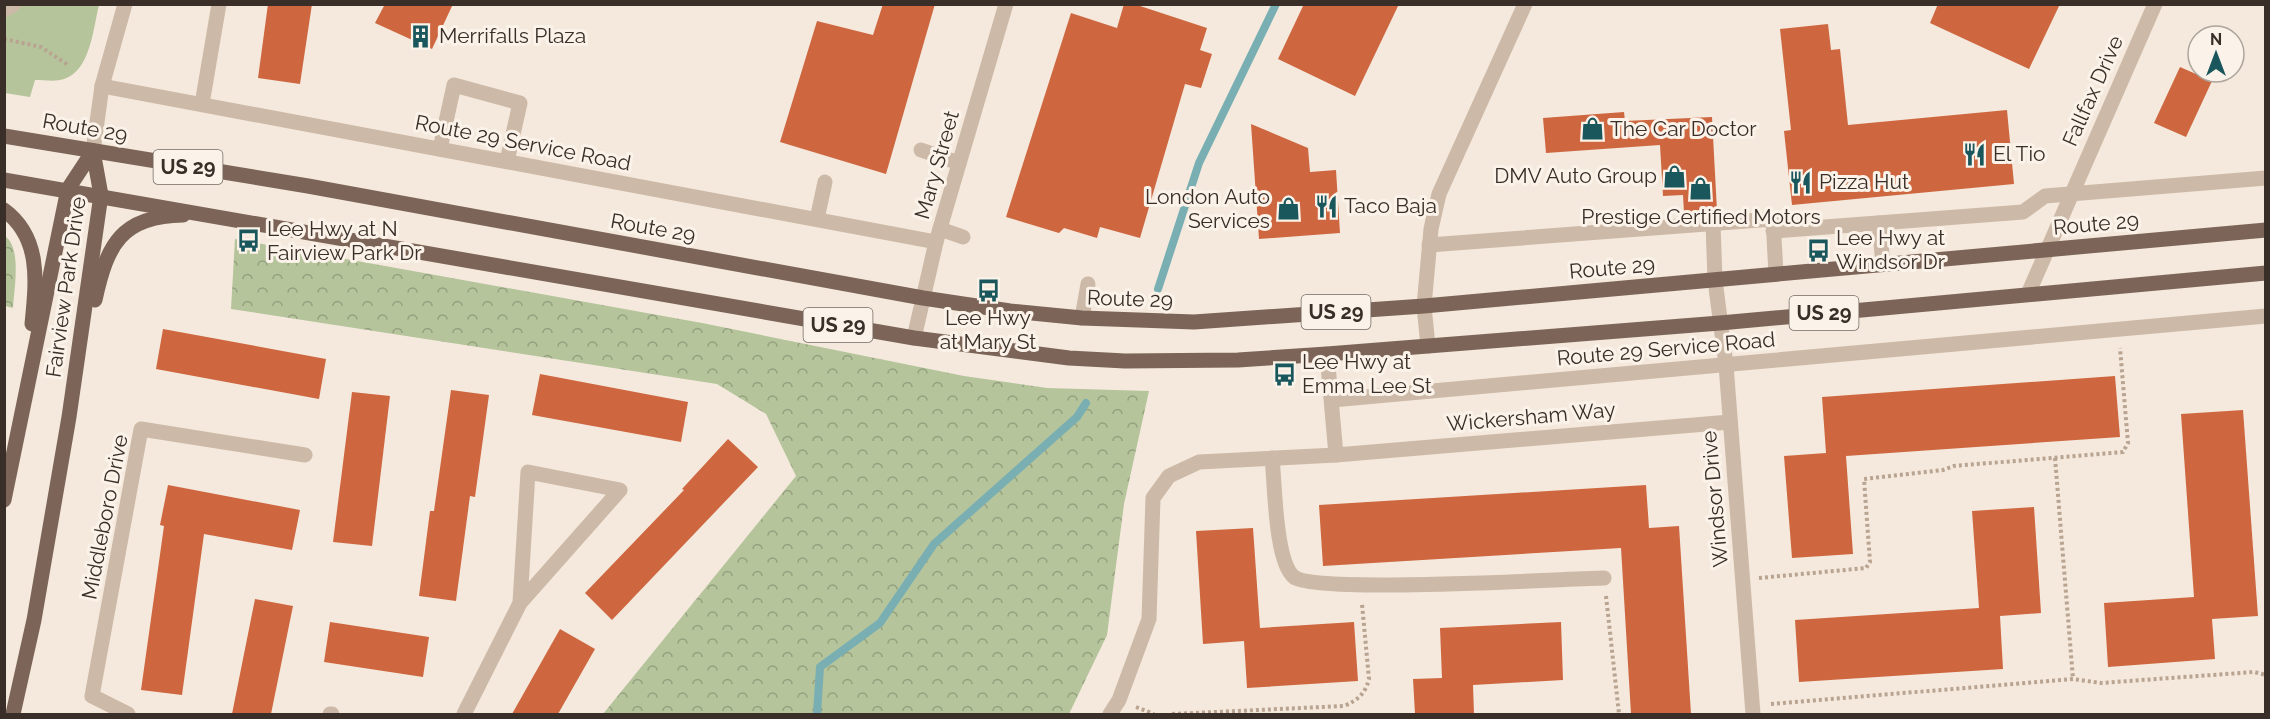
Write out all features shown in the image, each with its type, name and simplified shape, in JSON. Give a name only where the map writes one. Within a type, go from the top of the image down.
[{"type":"main road","name":"Route 29","points":[[4,136],[308,186],[923,298],[1010,311],[1082,318],[1194,322],[1424,306],[2265,230]]},
{"type":"main road","name":"Fairview Park Drive","points":[[4,500],[68,189],[93,151]]},
{"type":"main road","name":"Fairview Park Drive","points":[[13,714],[34,620],[69,417],[101,195],[93,151]]},
{"type":"main road","name":"US 29","points":[[4,180],[68,189],[914,338],[1069,358],[1125,361],[1238,360],[1327,354],[1720,323],[2265,273]]},
{"type":"main road","points":[[4,210],[22,228],[31,245],[35,264],[36,283],[23,407]]},
{"type":"main road","points":[[69,417],[105,258],[120,235],[154,218],[215,215]]},
{"type":"street","points":[[4,10],[14,4]]},
{"type":"street","points":[[93,151],[102,86],[125,4]]},
{"type":"street","points":[[202,104],[219,4]]},
{"type":"street","name":"Mary Street","points":[[914,338],[938,235],[1006,4]]},
{"type":"street","points":[[1428,346],[1424,306],[1429,245],[1439,194],[1525,4]]},
{"type":"street","name":"Fallfax Drive","points":[[2028,294],[2155,4]]},
{"type":"street","points":[[440,149],[454,85],[520,103],[507,161]]},
{"type":"street","name":"Route 29 Service Road","points":[[102,86],[817,219],[963,237]]},
{"type":"street","points":[[921,150],[959,163]]},
{"type":"street","points":[[1773,231],[2023,212],[2045,196],[2265,178]]},
{"type":"street","points":[[817,219],[825,182]]},
{"type":"street","points":[[1429,245],[1773,219],[1776,274]]},
{"type":"street","name":"Windsor Drive","points":[[1713,224],[1715,280],[1726,365],[1753,709]]},
{"type":"street","points":[[1879,224],[1883,264]]},
{"type":"street","points":[[1082,318],[1088,284]]},
{"type":"street","name":"Route 29 Service Road","points":[[1332,400],[2265,316]]},
{"type":"street","points":[[1327,354],[1336,455]]},
{"type":"street","name":"Wickersham Way","points":[[1110,714],[1119,700],[1149,619],[1153,498],[1169,476],[1199,462],[1336,455],[1730,422]]},
{"type":"street","name":"Middleboro Drive","points":[[128,714],[92,696],[141,429],[305,455]]},
{"type":"street","points":[[1272,458],[1283,562],[1294,577],[1308,583],[1361,585],[1604,578]]},
{"type":"street","points":[[464,714],[520,603],[620,490],[528,472],[520,603]]},
{"type":"path","points":[[4,39],[41,47],[68,65]]},
{"type":"path","points":[[1742,579],[1866,568],[1870,562],[1864,479],[1942,470],[1954,466],[2118,453],[2127,448],[2118,329]]},
{"type":"path","points":[[2055,458],[2073,680]]},
{"type":"path","points":[[1604,578],[1618,714]]},
{"type":"path","points":[[1172,714],[1344,706],[1358,700],[1366,689],[1369,679],[1361,585]]},
{"type":"path","points":[[1753,709],[2073,680],[2101,683],[2254,672],[2265,675]]},
{"type":"green space","points":[[4,5],[99,5],[89,47],[80,67],[64,79],[35,80],[30,97],[5,93]]},
{"type":"green space","points":[[5,236],[14,250],[15,259],[13,308],[5,306]]},
{"type":"green space","points":[[235,239],[702,323],[964,376],[1047,388],[1149,391],[1124,504],[1107,635],[1069,714],[603,714],[796,476],[766,414],[717,384],[231,309]]},
{"type":"building","points":[[268,4],[312,4],[300,84],[258,78]]},
{"type":"building","name":"Merrifalls Plaza","points":[[385,4],[453,4],[432,49],[375,23]]},
{"type":"building","points":[[883,4],[935,4],[886,174],[780,142],[817,21],[873,35]]},
{"type":"building","points":[[1124,4],[1134,4],[1207,28],[1200,50],[1212,54],[1201,88],[1185,84],[1140,238],[1100,227],[1097,238],[1064,228],[1059,233],[1006,217],[1071,13],[1117,28]]},
{"type":"building","points":[[1304,4],[1399,4],[1355,96],[1278,59]]},
{"type":"building","points":[[1938,4],[2060,4],[2029,69],[1930,23]]},
{"type":"building","points":[[1828,24],[1831,50],[1840,49],[1848,125],[2007,110],[2014,184],[1792,205],[1784,131],[1791,130],[1780,29]]},
{"type":"building","points":[[2180,67],[2186,70],[2186,84],[2211,84],[2186,137],[2154,123]]},
{"type":"building","points":[[1624,112],[1625,121],[1712,117],[1717,211],[1684,213],[1683,195],[1663,196],[1660,145],[1546,153],[1543,118]]},
{"type":"building","points":[[1251,124],[1308,148],[1310,172],[1336,170],[1340,233],[1259,239]]},
{"type":"building","points":[[163,329],[326,359],[319,399],[156,369]]},
{"type":"building","points":[[540,374],[688,402],[681,442],[532,415]]},
{"type":"building","points":[[2115,376],[2120,437],[1846,456],[1853,554],[1792,558],[1784,456],[1826,453],[1822,397]]},
{"type":"building","points":[[451,390],[489,395],[475,497],[470,496],[456,601],[419,596],[430,511],[434,511]]},
{"type":"building","points":[[352,392],[390,396],[372,546],[333,542]]},
{"type":"building","points":[[2243,410],[2258,616],[2212,619],[2215,659],[2108,667],[2104,603],[2194,597],[2181,414]]},
{"type":"building","points":[[728,439],[758,467],[612,620],[585,593],[684,490],[682,489]]},
{"type":"building","points":[[168,485],[300,510],[292,550],[204,534],[182,695],[141,690],[164,526],[160,525]]},
{"type":"building","points":[[1646,485],[1649,528],[1679,526],[1691,714],[1631,714],[1621,548],[1323,566],[1319,505]]},
{"type":"building","points":[[2034,507],[2041,613],[2000,616],[2003,669],[1799,682],[1795,620],[1979,608],[1972,511]]},
{"type":"building","points":[[1253,528],[1260,628],[1354,622],[1358,681],[1247,688],[1244,641],[1203,644],[1196,531]]},
{"type":"building","points":[[255,599],[293,606],[271,714],[232,714]]},
{"type":"building","points":[[330,622],[429,637],[423,677],[324,662]]},
{"type":"building","points":[[1561,622],[1563,680],[1473,685],[1474,714],[1415,714],[1413,679],[1442,678],[1440,628]]},
{"type":"building","points":[[560,629],[595,649],[558,714],[512,714]]},
{"type":"waterway","points":[[1158,289],[1199,163],[1276,4]]},
{"type":"waterway","points":[[817,714],[820,667],[880,623],[934,544],[1077,417],[1086,403]]},
{"type":"place","name":"Merrifalls Plaza","points":[[421,36]]},
{"type":"place","name":"The Car Doctor","points":[[1592,129]]},
{"type":"place","name":"El Tio","points":[[1975,154]]},
{"type":"place","name":"DMV Auto Group","points":[[1675,176]]},
{"type":"place","name":"Pizza Hut","points":[[1801,182]]},
{"type":"place","name":"Prestige Certified Motors","points":[[1701,189]]},
{"type":"place","name":"Taco Baja","points":[[1326,206]]},
{"type":"place","name":"London Auto Services","points":[[1288,209]]},
{"type":"place","name":"Lee Hwy at N Fairview Park Dr","points":[[249,241]]},
{"type":"place","name":"Lee Hwy at Windsor Dr","points":[[1818,250]]},
{"type":"place","name":"Lee Hwy at Mary St","points":[[988,290]]},
{"type":"place","name":"Lee Hwy at Emma Lee St","points":[[1284,374]]}]
